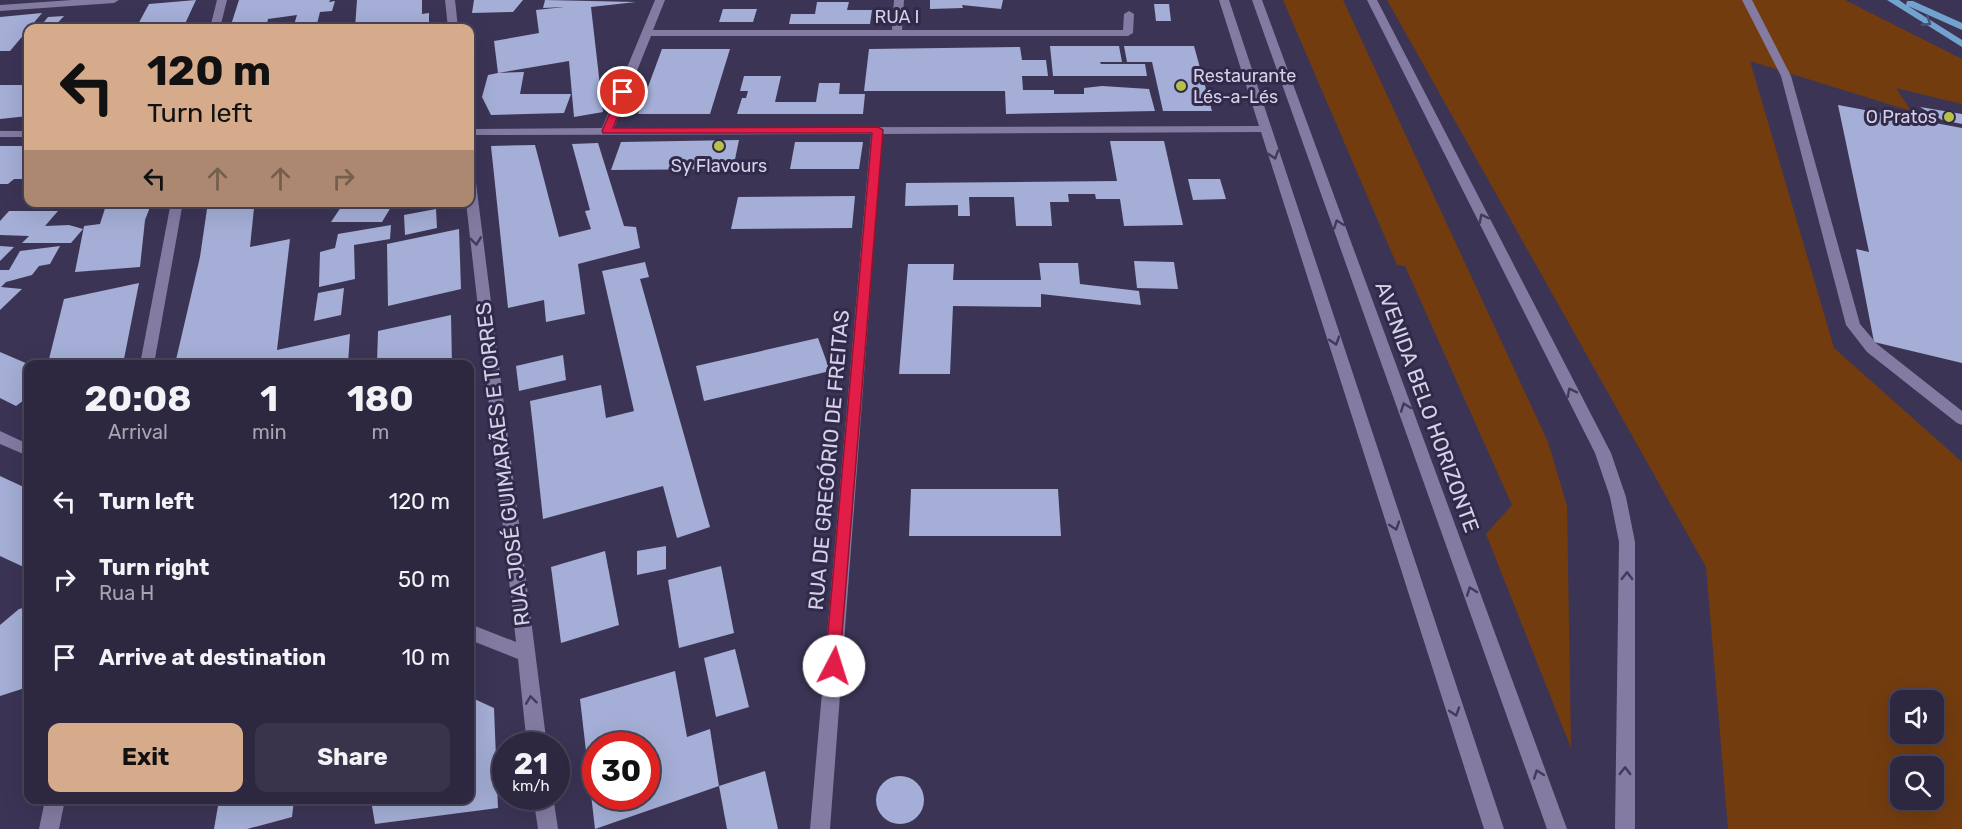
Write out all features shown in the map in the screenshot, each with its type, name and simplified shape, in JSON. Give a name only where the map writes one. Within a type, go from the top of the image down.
[{"type":"main road","points":[[1892,0],[1962,44]]},
{"type":"main road","points":[[1904,0],[1962,27]]},
{"type":"street","points":[[0,8],[114,0]]},
{"type":"street","points":[[216,24],[222,0]]},
{"type":"street","points":[[450,0],[453,24]]},
{"type":"street","points":[[607,131],[660,0]]},
{"type":"street","points":[[897,34],[899,0]]},
{"type":"street","points":[[1224,0],[1494,829]]},
{"type":"street","name":"AVENIDA BELO HORIZONTE","points":[[1257,0],[1557,829]]},
{"type":"street","points":[[1372,0],[1603,453],[1618,497],[1627,542],[1624,829]]},
{"type":"street","points":[[1747,0],[1786,76],[1853,325],[1872,348],[1962,419]]},
{"type":"street","name":"RUA I","points":[[648,33],[1128,33],[1129,14]]},
{"type":"street","points":[[474,132],[1266,129]]},
{"type":"street","name":"RUA DE GREGÓRIO DE FREITAS","points":[[820,829],[878,130]]},
{"type":"street","points":[[0,134],[24,134]]},
{"type":"street","points":[[148,360],[176,207]]},
{"type":"street","name":"RUA JOSÉ GUIMARÃES E TORRES","points":[[473,207],[535,732]]},
{"type":"street","points":[[0,437],[24,448]]},
{"type":"street","points":[[474,634],[525,654]]},
{"type":"street","points":[[49,829],[54,804]]},
{"type":"street","points":[[545,810],[548,829]]},
{"type":"shaded area","points":[[1283,0],[1343,0],[1548,442],[1567,506],[1571,748],[1486,534],[1512,505],[1405,266],[1397,265]]},
{"type":"shaded area","points":[[1387,0],[1845,0],[1962,59],[1962,104],[1896,88],[1911,111],[1750,61],[1834,348],[1962,462],[1962,829],[1728,829],[1706,567]]},
{"type":"building","points":[[196,0],[185,24],[138,24],[149,4]]},
{"type":"building","points":[[239,0],[335,1],[332,11],[320,12],[317,24],[294,24],[297,15],[268,19],[267,24],[231,24]]},
{"type":"building","points":[[357,0],[422,0],[422,14],[429,13],[429,24],[355,24]]},
{"type":"building","points":[[474,0],[523,0],[513,12],[472,13]]},
{"type":"building","points":[[545,0],[636,2],[591,7],[603,112],[574,117],[569,61],[498,73],[494,41],[539,33],[536,10],[564,7],[543,8]]},
{"type":"building","points":[[930,0],[1003,0],[1001,9],[962,5],[963,8],[930,9]]},
{"type":"building","points":[[817,2],[849,2],[847,10],[872,10],[870,24],[789,24],[791,14],[815,14]]},
{"type":"building","points":[[1154,4],[1169,4],[1171,21],[1156,21]]},
{"type":"building","points":[[723,9],[757,9],[753,22],[719,22]]},
{"type":"building","points":[[42,13],[33,24],[24,24],[24,34],[10,51],[0,51],[0,17]]},
{"type":"building","points":[[64,16],[57,24],[42,24],[48,17]]},
{"type":"building","points":[[1050,46],[1119,46],[1122,62],[1100,62],[1101,64],[1145,64],[1147,76],[1053,76]]},
{"type":"building","name":"Restaurante Lés-a-Lés","points":[[1124,46],[1194,46],[1212,111],[1163,111],[1152,62],[1127,62]]},
{"type":"building","points":[[1020,47],[1022,60],[1046,60],[1048,76],[1022,76],[1023,90],[1054,90],[1054,94],[1084,94],[1084,88],[1102,86],[1149,89],[1155,111],[1006,114],[1005,91],[864,91],[869,49]]},
{"type":"building","points":[[662,49],[730,49],[710,114],[638,114]]},
{"type":"building","points":[[524,72],[520,94],[571,94],[564,113],[491,115],[482,97],[488,75]]},
{"type":"building","points":[[744,76],[781,76],[775,102],[816,102],[819,83],[840,83],[839,94],[865,94],[863,114],[737,114],[742,98],[746,98],[748,91],[740,91]]},
{"type":"building","points":[[0,85],[24,85],[24,116],[0,119]]},
{"type":"building","points":[[1838,105],[1962,128],[1962,363],[1874,342],[1856,249],[1869,252]]},
{"type":"building","name":"O Pratos","points":[[1920,107],[1962,114],[1962,124],[1942,120]]},
{"type":"building","points":[[739,140],[733,169],[611,170],[621,142]]},
{"type":"building","points":[[1110,141],[1164,141],[1183,225],[1124,226],[1120,199],[1096,199],[1095,194],[1068,194],[1069,202],[1050,202],[1052,226],[1016,226],[1014,197],[969,197],[970,216],[958,216],[958,205],[905,206],[906,183],[1117,181]]},
{"type":"building","points":[[795,142],[863,142],[859,169],[790,169]]},
{"type":"building","points":[[598,143],[624,226],[636,227],[640,248],[578,264],[585,314],[546,322],[544,300],[508,308],[491,146],[535,145],[559,237],[591,229],[585,211],[590,210],[572,144]]},
{"type":"building","points":[[0,146],[24,146],[24,179],[14,179],[8,184],[0,184]]},
{"type":"building","points":[[1188,179],[1220,179],[1226,199],[1193,200]]},
{"type":"building","points":[[855,196],[852,228],[731,229],[738,197]]},
{"type":"building","points":[[105,207],[150,207],[145,220],[140,267],[75,272],[84,226],[100,224]]},
{"type":"building","points":[[207,207],[254,208],[250,247],[290,239],[277,350],[350,334],[348,360],[176,360],[200,257]]},
{"type":"building","points":[[341,207],[391,207],[382,222],[331,222]]},
{"type":"building","points":[[436,209],[437,228],[405,235],[404,215]]},
{"type":"building","points":[[9,211],[58,211],[45,226],[69,225],[83,229],[71,243],[22,243],[29,236],[0,235],[0,221]]},
{"type":"building","points":[[391,225],[390,239],[354,245],[355,279],[319,287],[320,252],[335,248],[338,234]]},
{"type":"building","points":[[459,229],[461,289],[388,306],[387,244]]},
{"type":"building","points":[[0,246],[14,247],[0,261]]},
{"type":"building","points":[[60,246],[50,264],[39,266],[32,275],[6,282],[1,287],[22,289],[0,310],[0,270],[9,270],[20,251]]},
{"type":"building","points":[[1134,261],[1174,262],[1178,289],[1137,288]]},
{"type":"building","points":[[645,262],[649,277],[640,279],[710,527],[677,538],[663,486],[543,519],[530,401],[601,385],[606,418],[634,411],[602,271]]},
{"type":"building","points":[[1039,263],[1078,263],[1080,284],[1139,291],[1141,305],[1041,294],[1041,307],[953,306],[950,374],[899,374],[908,264],[954,264],[953,280],[1041,280]]},
{"type":"building","points":[[139,283],[124,359],[49,360],[64,299]]},
{"type":"building","points":[[344,288],[341,315],[314,321],[318,293]]},
{"type":"building","points":[[451,315],[452,360],[377,360],[378,331]]},
{"type":"building","points":[[818,338],[830,371],[704,401],[696,366]]},
{"type":"building","points":[[0,352],[24,362],[24,400],[16,406],[0,398]]},
{"type":"building","points":[[563,355],[566,380],[519,391],[516,366]]},
{"type":"building","points":[[0,476],[24,487],[24,567],[0,556]]},
{"type":"building","points":[[911,489],[1058,489],[1061,536],[909,536]]},
{"type":"building","points":[[666,546],[666,569],[637,575],[637,551]]},
{"type":"building","points":[[605,551],[619,625],[561,643],[551,567]]},
{"type":"building","points":[[721,566],[734,633],[679,648],[668,580]]},
{"type":"building","points":[[24,608],[24,688],[0,696],[0,625],[19,609]]},
{"type":"building","points":[[735,649],[749,707],[716,717],[704,658]]},
{"type":"building","points":[[675,671],[687,737],[710,729],[719,786],[660,806],[660,732],[584,732],[580,699]]},
{"type":"building","points":[[474,699],[494,708],[492,809],[375,824],[372,804],[474,804]]},
{"type":"building","points":[[765,771],[778,829],[727,829],[719,786]]},
{"type":"building","points":[[895,776],[905,776],[917,783],[924,795],[924,805],[917,817],[905,824],[895,824],[880,813],[876,805],[876,795],[887,780]]},
{"type":"building","points":[[218,804],[294,804],[292,817],[247,829],[214,829]]},
{"type":"building","points":[[593,810],[650,810],[595,829]]},
{"type":"place","name":"Restaurante Lés-a-Lés","points":[[1181,86]]},
{"type":"place","name":"O Pratos","points":[[1949,117]]},
{"type":"place","name":"Sy Flavours","points":[[719,146]]},
{"type":"route","points":[[623,92],[607,131],[878,130],[834,666]]}]
